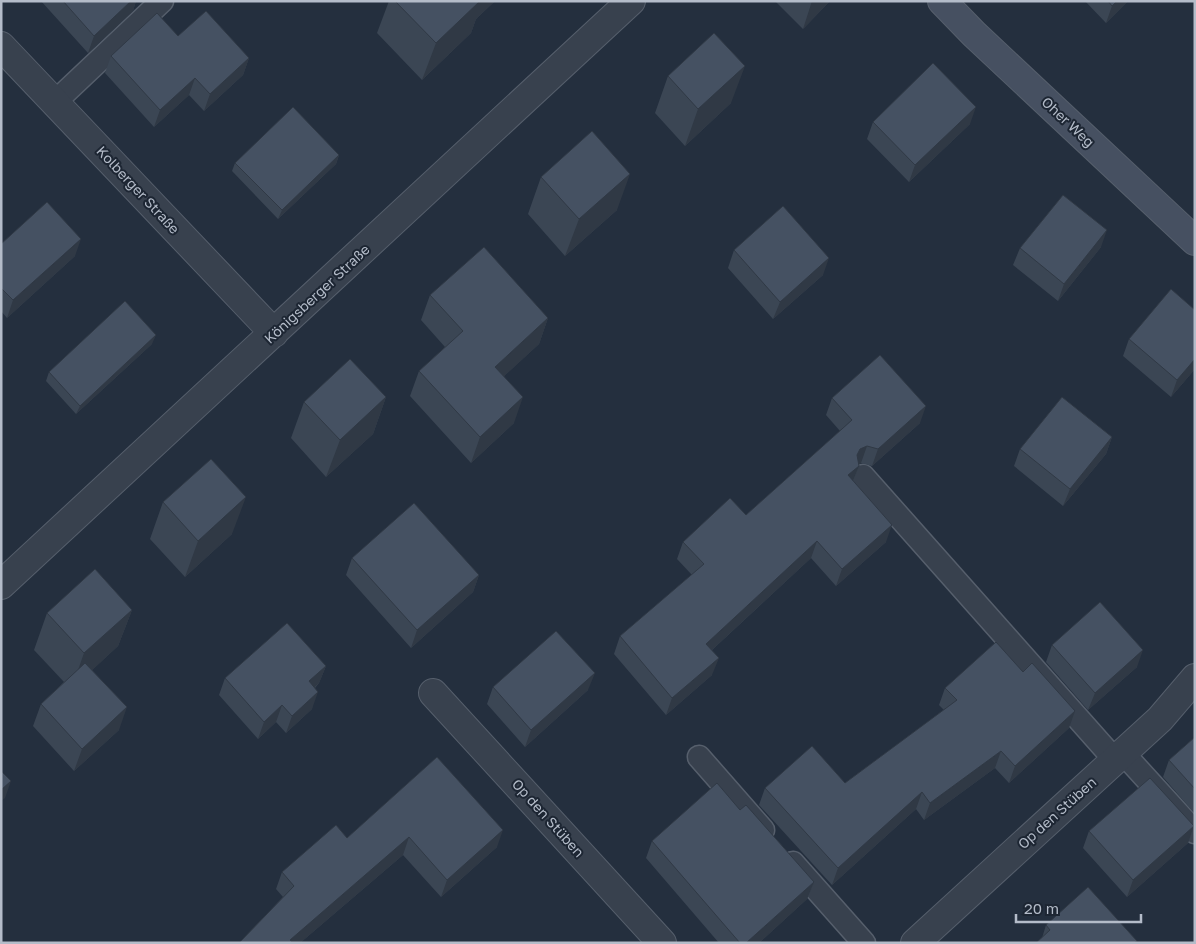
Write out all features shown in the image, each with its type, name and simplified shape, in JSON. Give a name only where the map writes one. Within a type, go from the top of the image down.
[{"type":"street","name":"Königsberger Straße","points":[[1,585],[274,334],[631,1]]},
{"type":"street","name":"Oher Weg","points":[[942,1],[981,41],[1195,241]]},
{"type":"street","name":"Kolberger Straße","points":[[1,46],[274,334]]},
{"type":"street","name":"Op den Stüben","points":[[915,943],[1160,719],[1195,678]]},
{"type":"street","name":"Op den Stüben","points":[[433,693],[662,943]]},
{"type":"lane","points":[[55,102],[162,1]]},
{"type":"lane","points":[[863,476],[1119,756],[1195,832]]},
{"type":"lane","points":[[699,757],[864,943]]},
{"type":"building","points":[[63,1],[131,1],[94,36]]},
{"type":"building","points":[[395,1],[480,1],[436,43]]},
{"type":"building","points":[[1108,1],[1117,1],[1112,6]]},
{"type":"building","points":[[206,11],[249,58],[210,94],[195,78],[160,110],[111,56],[157,13],[178,36]]},
{"type":"building","points":[[714,33],[745,66],[698,109],[668,76]]},
{"type":"building","points":[[933,63],[976,107],[915,165],[873,122]]},
{"type":"building","points":[[293,107],[339,155],[282,210],[235,163]]},
{"type":"building","points":[[592,131],[630,174],[579,219],[541,177]]},
{"type":"building","points":[[1063,195],[1107,230],[1064,284],[1020,248]]},
{"type":"building","points":[[47,202],[81,239],[13,300],[1,288],[1,244]]},
{"type":"building","points":[[783,206],[829,258],[780,302],[734,250]]},
{"type":"building","points":[[484,247],[548,318],[495,367],[523,397],[480,437],[419,371],[463,331],[430,295]]},
{"type":"building","points":[[1171,289],[1195,310],[1195,359],[1177,380],[1129,339]]},
{"type":"building","points":[[125,301],[156,335],[80,406],[49,372]]},
{"type":"building","points":[[880,355],[926,406],[878,449],[867,446],[860,449],[857,455],[859,466],[848,475],[892,525],[842,569],[817,541],[706,644],[719,658],[672,698],[620,636],[704,564],[683,542],[730,498],[746,515],[852,420],[832,398]]},
{"type":"building","points":[[350,359],[386,397],[340,440],[304,402]]},
{"type":"building","points":[[1062,397],[1112,437],[1070,489],[1020,449]]},
{"type":"building","points":[[211,459],[246,497],[198,541],[163,502]]},
{"type":"building","points":[[414,503],[479,575],[417,630],[352,558]]},
{"type":"building","points":[[95,569],[132,610],[84,653],[47,613]]},
{"type":"building","points":[[1100,602],[1143,650],[1095,693],[1052,645]]},
{"type":"building","points":[[287,623],[326,666],[309,681],[318,692],[292,716],[282,705],[264,722],[225,678]]},
{"type":"building","points":[[556,631],[595,673],[531,730],[493,687]]},
{"type":"building","points":[[996,642],[1023,672],[1032,663],[1075,711],[1015,766],[1001,751],[930,803],[922,792],[838,868],[765,788],[812,746],[845,783],[957,700],[945,688]]},
{"type":"building","points":[[85,663],[127,707],[82,749],[41,704]]},
{"type":"building","points":[[1195,737],[1195,789],[1169,760]]},
{"type":"building","points":[[437,757],[503,830],[447,880],[409,837],[290,940],[293,943],[239,943],[294,886],[282,872],[336,825],[347,838]]},
{"type":"building","points":[[1,771],[11,781],[1,790]]},
{"type":"building","points":[[1150,778],[1194,826],[1133,880],[1089,831]]},
{"type":"building","points":[[717,783],[740,810],[746,805],[814,882],[746,943],[740,943],[652,841]]},
{"type":"building","points":[[1088,887],[1137,941],[1134,943],[1036,943],[1050,930],[1046,925]]}]
